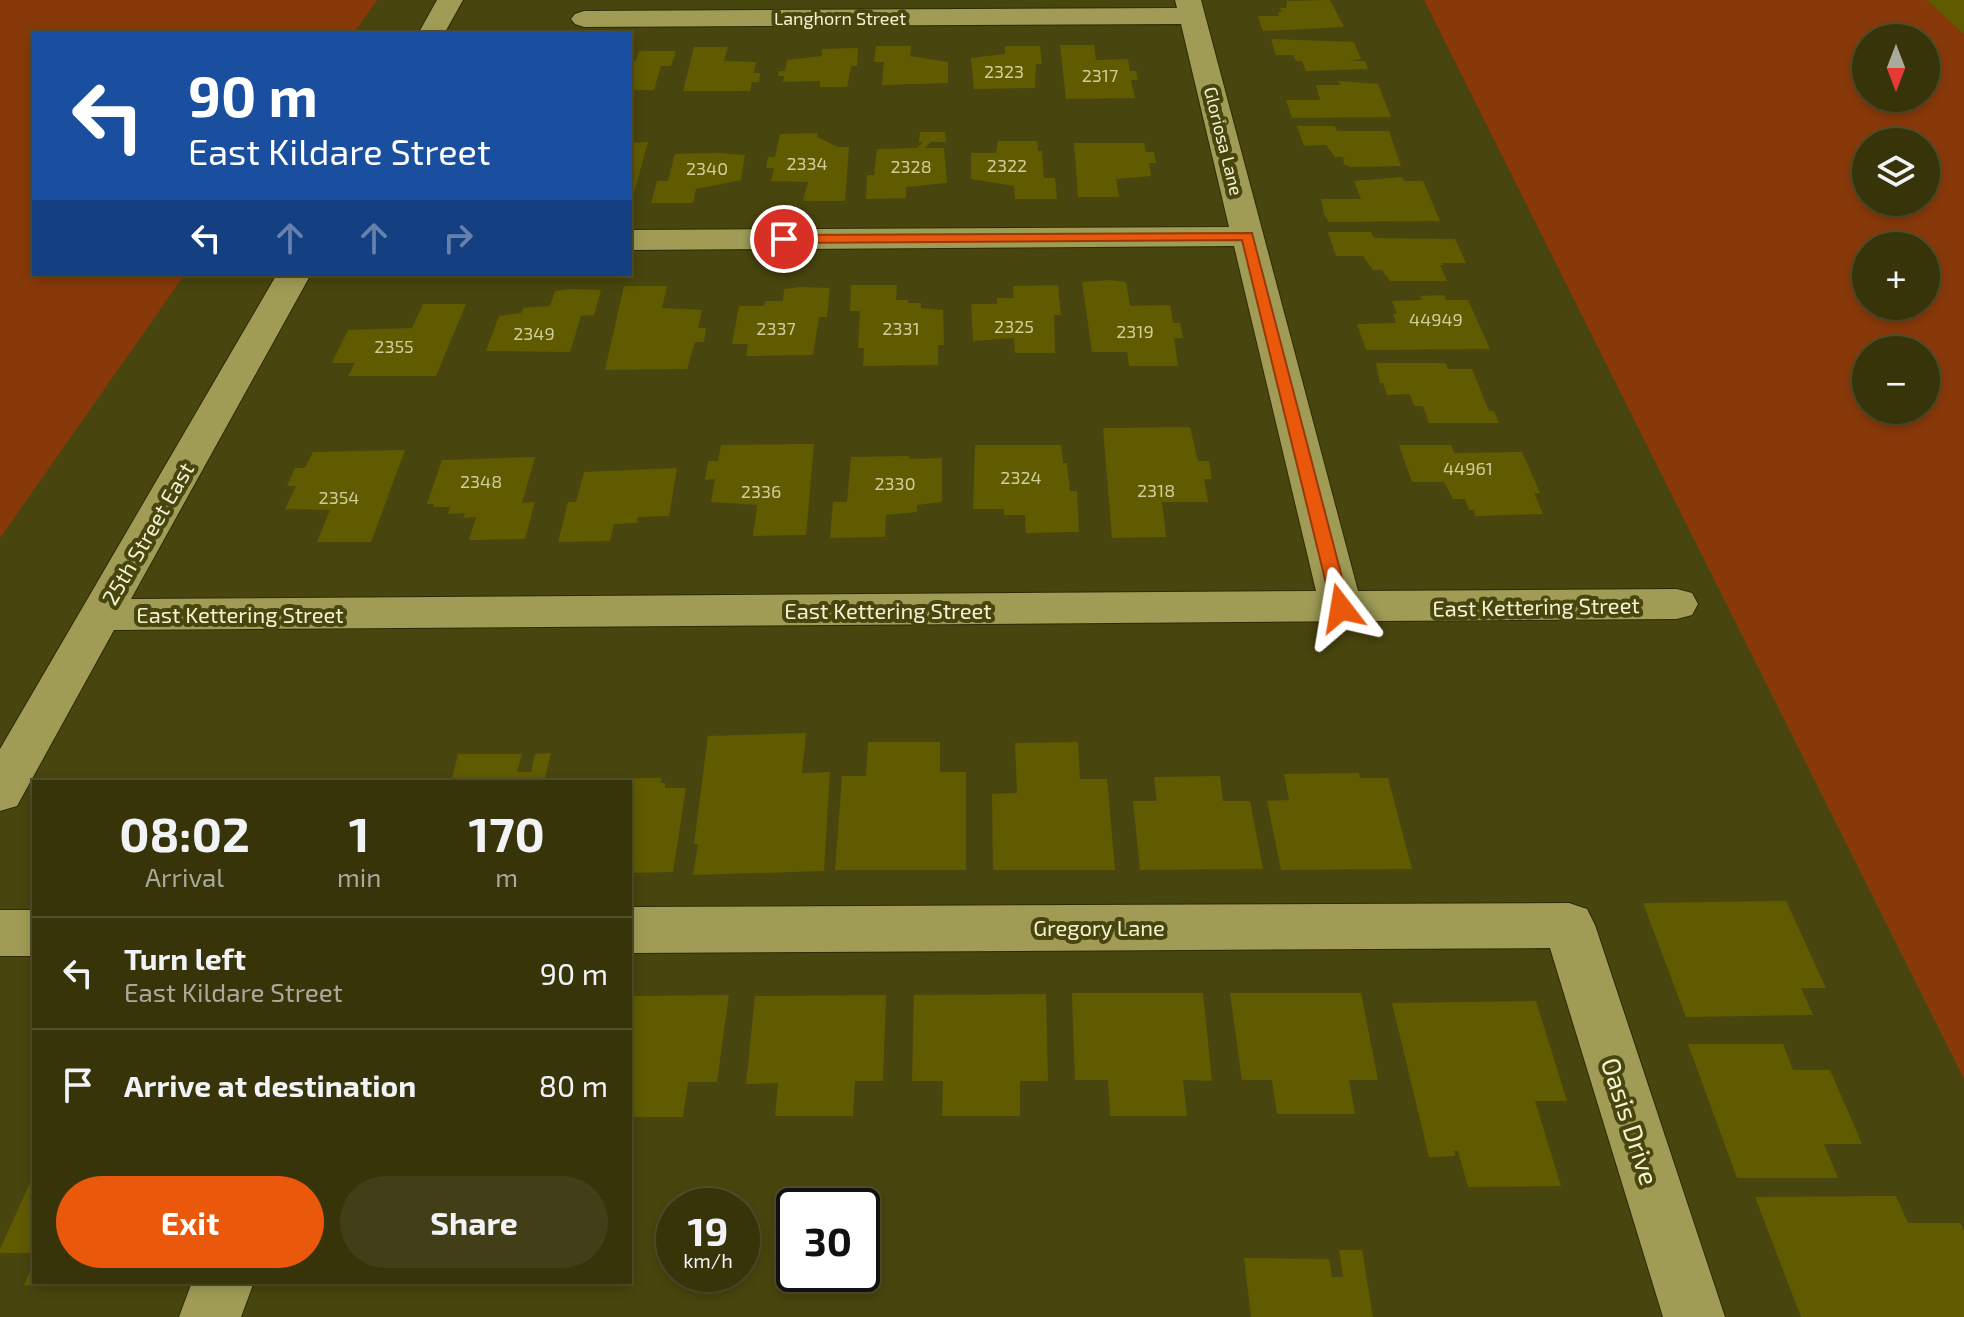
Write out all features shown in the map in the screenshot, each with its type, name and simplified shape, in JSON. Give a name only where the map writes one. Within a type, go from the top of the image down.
[{"type":"street","points":[[432,32],[450,0]]},
{"type":"street","name":"Langhorn Street","points":[[584,19],[1190,8]]},
{"type":"street","name":"Gloriosa Lane","points":[[1190,8],[1341,608]]},
{"type":"street","points":[[632,240],[1248,236]]},
{"type":"street","name":"25th Street East","points":[[0,792],[293,276]]},
{"type":"street","name":"East Kettering Street","points":[[100,615],[1677,604]]},
{"type":"street","name":"Gregory Lane","points":[[632,930],[1569,925]]},
{"type":"street","name":"Oasis Drive","points":[[1569,925],[1694,1317]]},
{"type":"street","points":[[0,933],[32,933]]},
{"type":"street","points":[[210,1317],[222,1284]]},
{"type":"shaded area","points":[[0,0],[377,0],[354,32],[32,32],[32,276],[184,276],[0,538]]},
{"type":"shaded area","points":[[1424,0],[1964,0],[1964,1079]]},
{"type":"building","points":[[1330,0],[1344,27],[1263,31],[1258,16],[1279,16],[1278,12],[1282,12],[1280,8],[1286,8],[1287,1]]},
{"type":"building","points":[[1927,0],[1964,0],[1964,34]]},
{"type":"building","points":[[1271,39],[1354,42],[1361,59],[1350,61],[1365,61],[1368,69],[1306,71],[1302,61],[1296,61],[1293,55],[1276,55]]},
{"type":"building","points":[[1060,45],[1094,45],[1096,60],[1128,59],[1130,71],[1136,71],[1138,80],[1131,80],[1135,98],[1066,99]]},
{"type":"building","points":[[876,46],[911,46],[910,56],[948,62],[948,83],[882,85],[884,62],[874,62]]},
{"type":"building","points":[[1005,46],[1040,46],[1042,64],[1036,64],[1035,88],[974,89],[971,58],[1005,54]]},
{"type":"building","points":[[694,47],[728,47],[724,61],[756,62],[754,73],[760,73],[759,82],[752,82],[750,91],[683,91]]},
{"type":"building","points":[[858,48],[857,66],[851,66],[847,87],[820,87],[820,81],[783,82],[784,76],[778,76],[779,71],[785,71],[787,60],[822,56],[822,49]]},
{"type":"building","points":[[639,51],[676,51],[671,66],[661,66],[654,90],[632,90],[632,61],[636,61]]},
{"type":"building","points":[[1338,81],[1378,84],[1391,117],[1292,118],[1286,100],[1320,100],[1316,85],[1340,85]]},
{"type":"building","points":[[1297,126],[1335,126],[1337,131],[1389,131],[1401,166],[1350,167],[1344,164],[1343,158],[1346,157],[1335,157],[1326,145],[1304,146]]},
{"type":"building","points":[[920,132],[945,132],[946,142],[931,142],[924,148],[944,148],[947,183],[906,187],[906,198],[866,199],[867,175],[874,175],[877,149],[917,148],[923,142],[919,142]]},
{"type":"building","points":[[818,133],[817,137],[838,147],[849,147],[845,201],[803,201],[808,182],[771,181],[774,168],[766,168],[768,157],[775,157],[780,134]]},
{"type":"building","points":[[998,141],[1037,141],[1038,151],[1042,151],[1044,178],[1055,178],[1057,199],[1015,199],[1014,186],[971,179],[971,153],[996,153]]},
{"type":"building","points":[[648,142],[633,196],[632,196],[632,143]]},
{"type":"building","points":[[1074,143],[1144,143],[1146,152],[1154,152],[1156,163],[1149,163],[1151,176],[1116,179],[1119,197],[1078,197]]},
{"type":"building","points":[[675,154],[745,155],[741,180],[696,189],[693,203],[651,203],[657,181],[668,181]]},
{"type":"building","points":[[1402,177],[1404,181],[1423,181],[1440,221],[1329,222],[1324,214],[1321,199],[1361,199],[1354,181]]},
{"type":"building","points":[[1328,232],[1371,232],[1374,238],[1455,239],[1466,263],[1442,263],[1440,265],[1447,281],[1390,281],[1382,270],[1373,270],[1363,256],[1336,256]]},
{"type":"building","points":[[1082,282],[1126,282],[1130,306],[1170,305],[1173,323],[1180,323],[1183,338],[1174,338],[1178,366],[1129,366],[1127,352],[1092,352]]},
{"type":"building","points":[[851,285],[897,285],[896,300],[921,303],[921,308],[943,310],[944,345],[938,345],[938,365],[863,366],[864,348],[858,348],[860,311],[850,311]]},
{"type":"building","points":[[1058,285],[1061,315],[1054,315],[1055,353],[1015,353],[1014,338],[973,341],[971,304],[997,304],[997,298],[1014,298],[1013,286]]},
{"type":"building","points":[[624,286],[667,286],[662,308],[702,310],[698,328],[706,328],[704,342],[695,342],[687,369],[605,370]]},
{"type":"building","points":[[830,288],[827,317],[819,317],[813,355],[746,356],[748,344],[732,344],[739,306],[764,306],[765,301],[783,301],[784,289]]},
{"type":"building","points":[[601,290],[594,315],[581,316],[570,352],[486,351],[499,316],[521,313],[523,308],[550,306],[555,291]]},
{"type":"building","points":[[1444,295],[1446,300],[1468,300],[1490,349],[1366,350],[1357,324],[1396,323],[1393,314],[1397,314],[1392,301],[1422,300],[1420,296]]},
{"type":"building","points":[[423,304],[466,304],[436,376],[348,376],[355,363],[332,363],[348,330],[412,328]]},
{"type":"building","points":[[1376,363],[1446,363],[1448,369],[1472,369],[1489,411],[1494,411],[1499,423],[1429,423],[1423,406],[1414,406],[1410,394],[1387,395],[1383,383],[1380,383]]},
{"type":"building","points":[[1190,427],[1198,461],[1209,461],[1212,479],[1204,479],[1208,502],[1162,502],[1166,537],[1112,538],[1103,428]]},
{"type":"building","points":[[814,444],[806,535],[753,536],[757,505],[711,502],[715,479],[705,480],[708,461],[718,461],[721,445]]},
{"type":"building","points":[[975,445],[1061,445],[1063,463],[1067,463],[1070,491],[1077,491],[1079,532],[1026,533],[1025,515],[1004,515],[1004,509],[973,509]]},
{"type":"building","points":[[1399,445],[1451,445],[1454,453],[1522,452],[1540,493],[1534,493],[1543,514],[1475,516],[1465,499],[1453,499],[1444,482],[1412,482]]},
{"type":"building","points":[[405,450],[371,542],[317,542],[330,510],[285,509],[296,486],[287,486],[295,468],[305,468],[313,452]]},
{"type":"building","points":[[909,456],[909,459],[942,458],[942,502],[917,505],[917,512],[886,515],[885,537],[830,538],[833,502],[847,502],[851,457]]},
{"type":"building","points":[[535,457],[522,503],[535,502],[525,539],[469,540],[476,517],[463,518],[465,513],[448,514],[450,507],[427,504],[442,460]]},
{"type":"building","points":[[677,468],[669,516],[638,517],[637,523],[614,524],[610,541],[558,542],[568,502],[576,502],[584,472]]},
{"type":"building","points":[[806,733],[802,773],[830,772],[824,871],[693,875],[708,736]]},
{"type":"building","points":[[868,742],[940,742],[940,772],[966,772],[966,870],[835,870],[842,776],[866,776]]},
{"type":"building","points":[[1078,742],[1080,779],[1107,779],[1115,870],[993,870],[992,794],[1017,793],[1015,743]]},
{"type":"building","points":[[551,753],[544,780],[452,780],[458,754],[522,754],[517,772],[531,772],[535,754]]},
{"type":"building","points":[[1359,773],[1360,778],[1388,778],[1412,869],[1281,870],[1267,801],[1289,800],[1284,774]]},
{"type":"building","points":[[1220,776],[1223,801],[1250,801],[1263,869],[1140,870],[1133,801],[1157,801],[1154,777]]},
{"type":"building","points":[[662,778],[660,783],[665,783],[665,788],[686,788],[673,872],[632,873],[632,780],[596,780]]},
{"type":"building","points":[[1786,901],[1826,988],[1801,988],[1813,1015],[1686,1017],[1643,903]]},
{"type":"building","points":[[1072,993],[1203,993],[1212,1081],[1183,1080],[1187,1116],[1110,1116],[1108,1080],[1075,1080]]},
{"type":"building","points":[[1230,993],[1361,993],[1378,1080],[1349,1080],[1355,1114],[1277,1114],[1272,1080],[1242,1080]]},
{"type":"building","points":[[1046,994],[1048,1081],[1020,1081],[1020,1116],[942,1116],[943,1081],[912,1081],[914,995]]},
{"type":"building","points":[[729,995],[717,1082],[688,1082],[683,1117],[632,1117],[632,996]]},
{"type":"building","points":[[886,995],[883,1081],[855,1081],[853,1116],[775,1116],[778,1083],[746,1084],[755,996]]},
{"type":"building","points":[[1536,1001],[1567,1101],[1535,1101],[1561,1186],[1468,1187],[1458,1151],[1454,1151],[1455,1156],[1429,1157],[1392,1003]]},
{"type":"building","points":[[1688,1044],[1783,1044],[1793,1070],[1830,1070],[1862,1144],[1824,1144],[1838,1178],[1737,1178]]},
{"type":"building","points":[[32,1178],[32,1253],[0,1253]]},
{"type":"building","points":[[1896,1196],[1908,1223],[1960,1223],[1964,1231],[1964,1317],[1801,1317],[1755,1197]]},
{"type":"building","points":[[1339,1250],[1362,1250],[1373,1317],[1251,1317],[1244,1258],[1329,1259],[1332,1277],[1343,1277]]},
{"type":"building","points":[[32,1267],[32,1284],[77,1284],[77,1285],[24,1285]]},
{"type":"route","points":[[784,239],[1248,236],[1341,608]]}]
